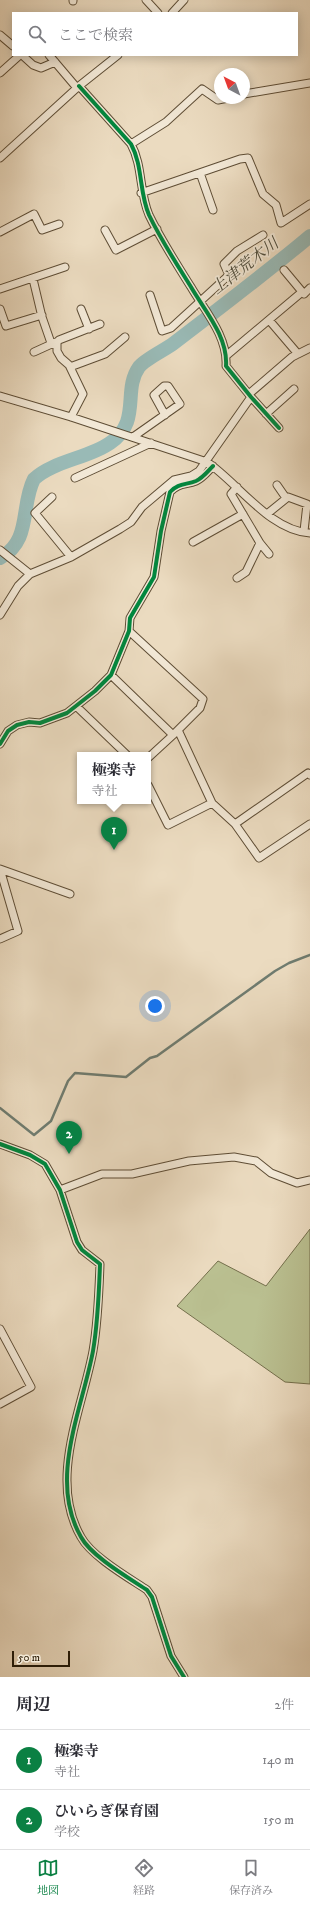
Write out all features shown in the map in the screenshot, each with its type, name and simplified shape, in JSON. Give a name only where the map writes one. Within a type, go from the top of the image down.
[{"type":"street","points":[[146,0],[157,12]]},
{"type":"street","points":[[173,12],[184,0]]},
{"type":"street","points":[[0,35],[12,45]]},
{"type":"street","points":[[0,73],[20,56]]},
{"type":"street","points":[[22,56],[33,65],[41,68],[55,62]]},
{"type":"street","points":[[50,56],[131,144],[137,155],[141,193],[144,202],[157,229],[199,301],[216,326],[227,355],[226,366],[250,396],[279,428]]},
{"type":"street","points":[[0,158],[78,87],[117,56]]},
{"type":"street","points":[[250,93],[310,83]]},
{"type":"street","points":[[131,144],[166,122],[202,89],[214,97]]},
{"type":"street","points":[[141,193],[240,158],[248,158],[263,194],[276,205],[281,223],[310,204]]},
{"type":"street","points":[[200,173],[213,210]]},
{"type":"street","points":[[0,232],[34,214],[42,230],[59,224]]},
{"type":"street","points":[[105,230],[116,250],[157,229]]},
{"type":"street","points":[[150,295],[162,331],[171,328],[229,275],[224,264],[229,258],[237,251],[263,235]]},
{"type":"street","points":[[0,289],[66,267]]},
{"type":"street","points":[[284,270],[302,292]]},
{"type":"street","points":[[33,279],[42,315],[61,358],[70,367],[83,394],[71,417]]},
{"type":"street","points":[[227,355],[302,292],[304,294],[310,288]]},
{"type":"street","points":[[0,309],[6,326],[42,315]]},
{"type":"street","points":[[81,309],[89,329]]},
{"type":"street","points":[[270,320],[298,354]]},
{"type":"street","points":[[34,352],[54,342],[100,324]]},
{"type":"street","points":[[70,367],[105,354],[126,337]]},
{"type":"street","points":[[0,744],[8,731],[17,725],[29,722],[40,723],[52,720],[76,706],[95,691],[111,675],[129,630],[130,618],[154,577],[170,492],[174,487],[194,482],[201,478],[250,396],[292,357],[310,348]]},
{"type":"street","points":[[266,414],[294,389]]},
{"type":"street","points":[[0,396],[133,437],[210,464],[267,514],[279,523],[307,532],[307,504],[288,497],[267,514]]},
{"type":"street","points":[[133,437],[165,415]]},
{"type":"street","points":[[75,478],[151,443]]},
{"type":"street","points":[[0,615],[18,586],[30,574],[71,557],[125,526],[142,507],[174,480],[191,476],[210,464]]},
{"type":"street","points":[[277,485],[286,498]]},
{"type":"street","points":[[237,487],[231,494],[260,543],[269,554]]},
{"type":"street","points":[[52,497],[35,513],[71,557]]},
{"type":"street","points":[[192,542],[243,514]]},
{"type":"street","points":[[236,578],[246,572],[260,543]]},
{"type":"street","points":[[0,550],[30,574]]},
{"type":"street","points":[[129,630],[203,700],[200,708],[151,755]]},
{"type":"street","points":[[111,675],[175,733],[212,803],[235,824],[259,858],[310,824]]},
{"type":"street","points":[[76,706],[124,752]]},
{"type":"street","points":[[235,824],[310,773]]},
{"type":"street","points":[[151,791],[168,825],[212,803]]},
{"type":"street","points":[[0,869],[70,894]]},
{"type":"street","points":[[0,869],[18,931],[0,939]]},
{"type":"street","points":[[0,1144],[30,1156],[45,1164],[60,1190],[77,1242],[82,1250],[100,1264],[97,1322],[93,1352],[79,1413],[72,1434],[67,1462],[68,1501],[81,1538],[96,1553],[147,1590],[152,1596],[171,1656],[184,1677]]},
{"type":"street","points":[[60,1190],[102,1174],[132,1174],[189,1162],[234,1157],[256,1161],[271,1173],[298,1183],[310,1180]]},
{"type":"street","points":[[0,1329],[31,1386],[0,1404]]},
{"type":"green space","points":[[310,1229],[310,1384],[285,1382],[177,1306],[218,1261],[266,1286]]},
{"type":"waterway","name":"上津荒木川","points":[[0,558],[10,551],[17,542],[21,533],[27,500],[34,479],[51,468],[101,448],[110,443],[120,434],[126,425],[129,416],[134,376],[139,367],[150,358],[174,343],[260,277],[310,236]]},
{"type":"waterway","points":[[0,1108],[34,1135],[51,1121],[68,1081],[75,1073],[126,1077],[150,1058],[157,1056],[275,971],[289,963],[310,955]]},
{"type":"cycle path","points":[[79,86],[131,144],[135,152],[149,215],[214,325],[226,355],[226,366],[279,428]]},
{"type":"cycle path","points":[[0,744],[8,731],[17,725],[29,722],[40,723],[67,713],[95,691],[111,675],[129,631],[130,618],[154,577],[161,531],[170,492],[179,486],[199,480],[213,466]]},
{"type":"cycle path","points":[[0,1144],[30,1155],[45,1164],[60,1190],[77,1242],[82,1250],[100,1264],[95,1340],[70,1445],[67,1469],[67,1492],[72,1515],[81,1537],[86,1544],[93,1552],[111,1566],[147,1590],[152,1597],[171,1656],[184,1677]]},
{"type":"place","name":"極楽寺","points":[[114,850]]},
{"type":"place","name":"ひいらぎ保育園","points":[[69,1154]]}]
